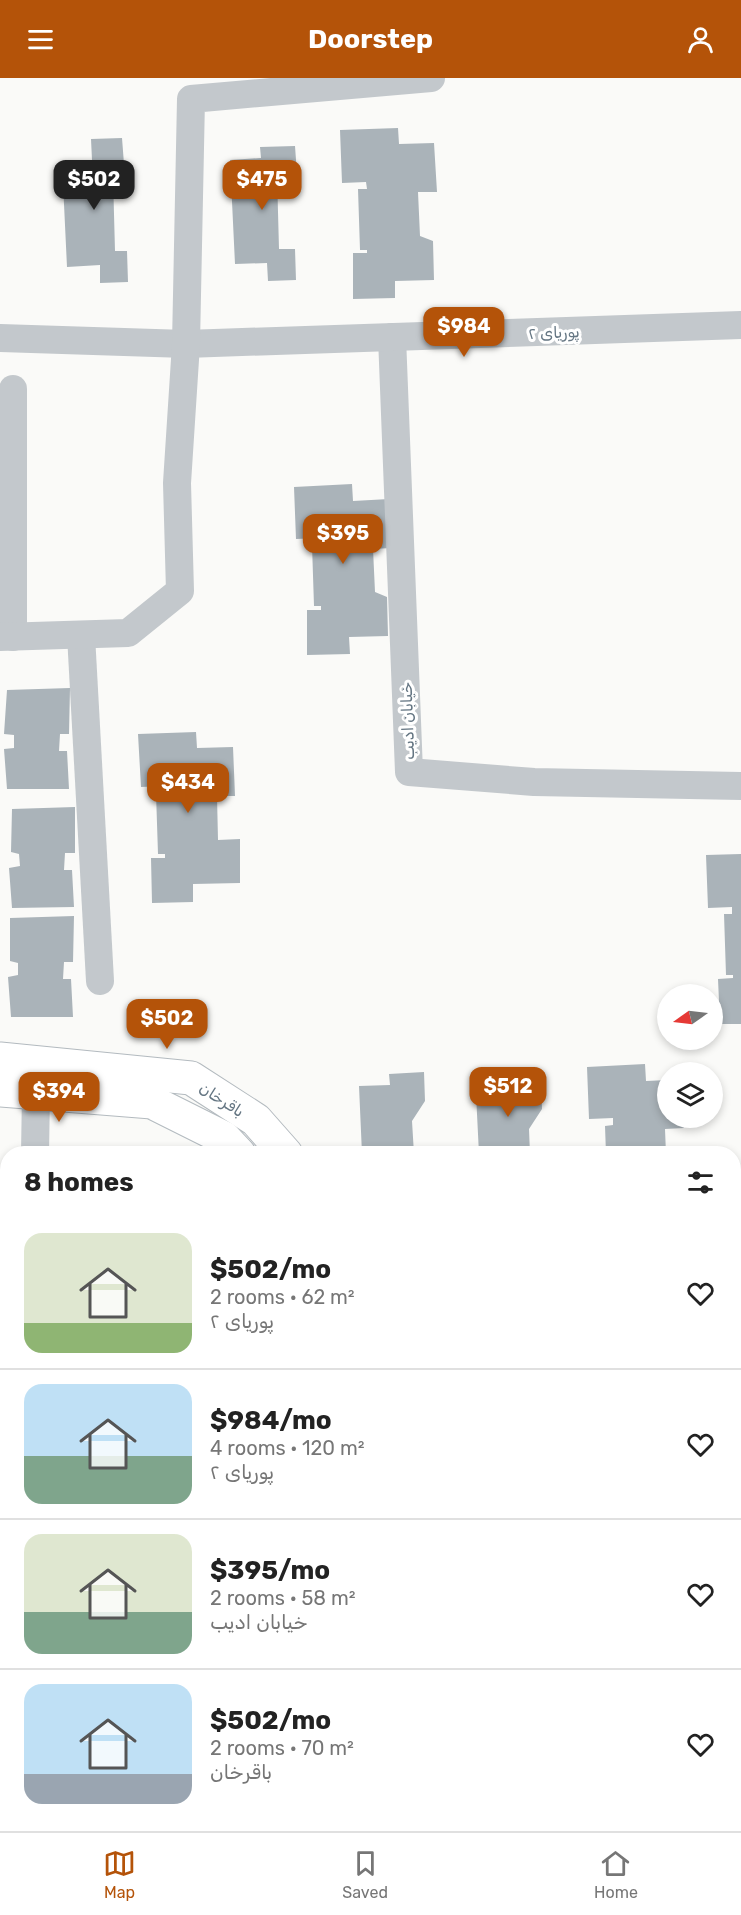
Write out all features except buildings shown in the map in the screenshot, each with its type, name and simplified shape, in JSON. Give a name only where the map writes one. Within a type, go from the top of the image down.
[{"type":"street","points":[[13,389],[6,637],[128,633],[180,591],[177,483],[186,344],[191,99],[431,78]]},
{"type":"street","name":"پوریای ۲","points":[[0,338],[186,344],[741,325]]},
{"type":"street","name":"خیابان ادیب","points":[[392,337],[409,772],[534,782],[741,786]]},
{"type":"street","points":[[81,635],[99,981]]},
{"type":"street","name":"باقرخان","points":[[0,1059],[191,1078],[256,1120],[279,1146]]},
{"type":"street","name":"باقرخان","points":[[0,1090],[152,1102],[224,1138],[232,1146]]},
{"type":"street","points":[[35,1146],[36,1092]]}]
